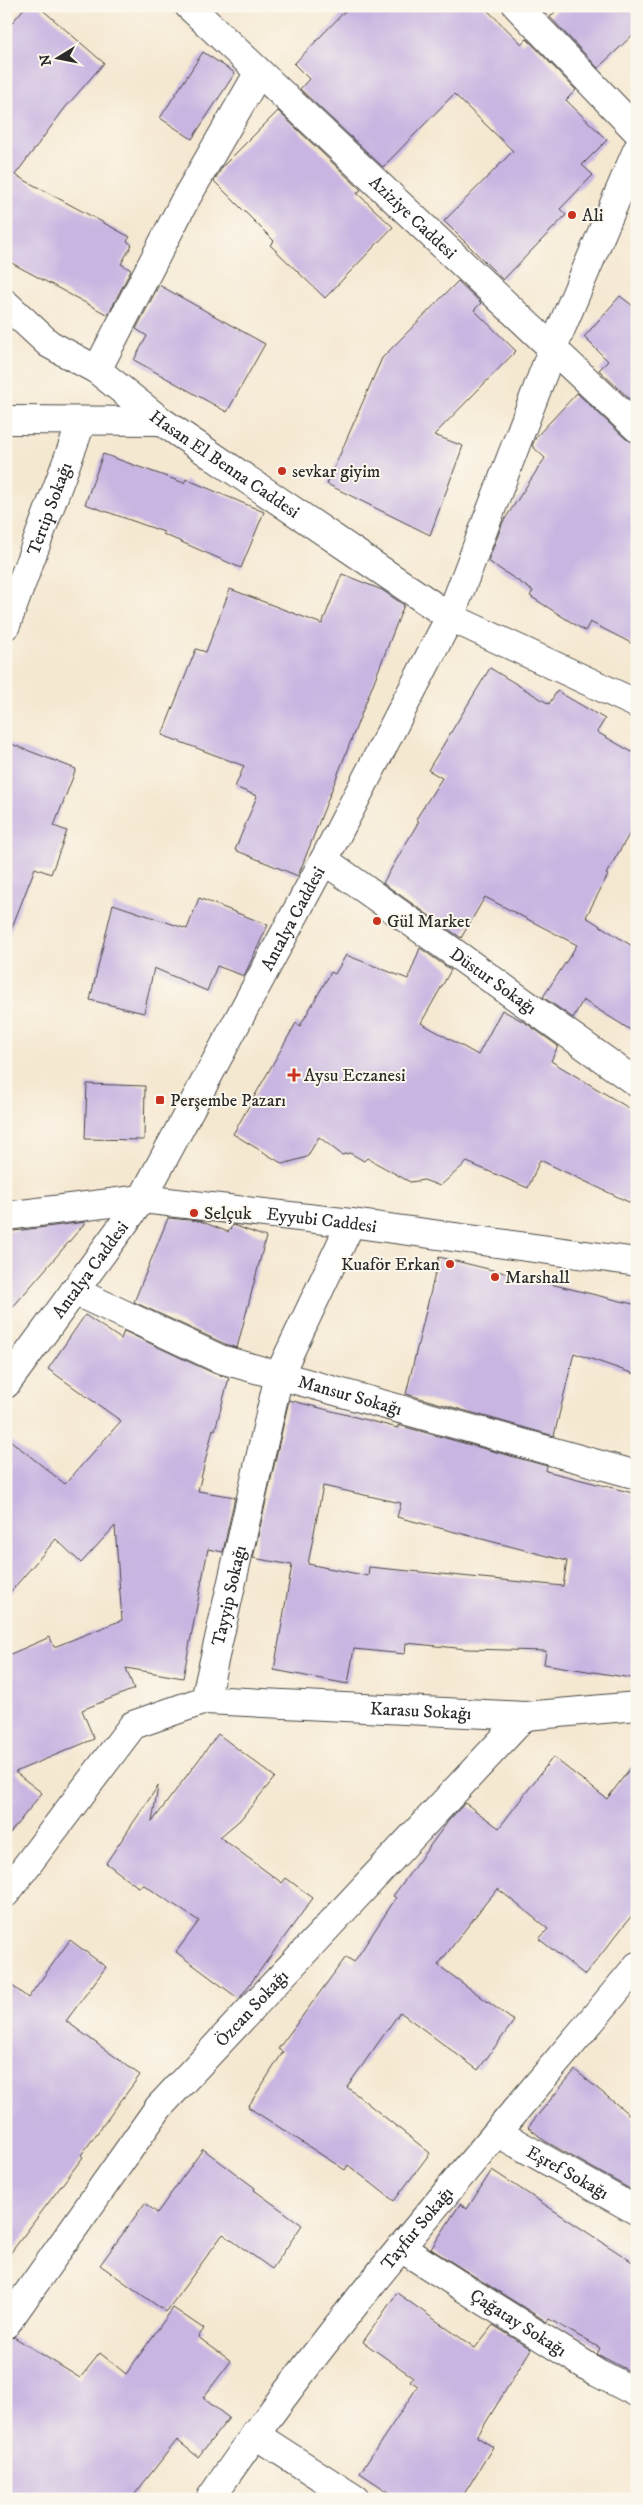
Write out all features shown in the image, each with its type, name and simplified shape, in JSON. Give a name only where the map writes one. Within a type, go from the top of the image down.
[{"type":"street","name":"Aziziye Caddesi","points":[[189,6],[552,350],[637,428]]},
{"type":"street","points":[[518,6],[637,131]]},
{"type":"street","points":[[97,370],[185,200],[259,72]]},
{"type":"street","name":"Antalya Caddesi","points":[[6,1384],[142,1199],[324,860],[450,617],[552,350],[637,150]]},
{"type":"street","name":"Hasan El Benna Caddesi","points":[[6,304],[49,344],[97,370],[161,421],[450,617]]},
{"type":"street","points":[[6,420],[161,421]]},
{"type":"street","name":"Tertip Sokağı","points":[[6,625],[82,421]]},
{"type":"street","points":[[450,617],[637,704]]},
{"type":"street","name":"Düstur Sokağı","points":[[324,860],[637,1083]]},
{"type":"street","name":"Eyyubi Caddesi","points":[[6,1216],[142,1199],[351,1222],[637,1262]]},
{"type":"street","name":"Tayyip Sokağı","points":[[205,1700],[279,1375],[351,1222]]},
{"type":"street","name":"Mansur Sokağı","points":[[74,1291],[220,1359],[637,1475]]},
{"type":"street","points":[[6,1894],[133,1725],[205,1700]]},
{"type":"street","name":"Karasu Sokağı","points":[[205,1700],[525,1716],[637,1706]]},
{"type":"street","name":"Özcan Sokağı","points":[[6,2324],[159,2107],[525,1716]]},
{"type":"street","name":"Tayfur Sokağı","points":[[210,2499],[254,2434],[401,2248],[637,1966]]},
{"type":"street","name":"Eşref Sokağı","points":[[498,2133],[637,2211]]},
{"type":"street","name":"Çağatay Sokağı","points":[[401,2248],[598,2373],[637,2393]]},
{"type":"street","points":[[254,2434],[355,2499]]},
{"type":"building","points":[[26,6],[38,6],[104,63],[65,108],[15,175],[130,237],[127,241],[132,245],[121,264],[131,270],[108,315],[6,260],[6,30]]},
{"type":"building","points":[[350,6],[483,6],[522,44],[527,39],[576,90],[566,100],[607,140],[582,165],[593,175],[560,209],[566,215],[503,280],[444,221],[513,151],[454,94],[383,167],[300,89],[309,79],[294,64]]},
{"type":"building","points":[[561,6],[628,6],[637,16],[637,31],[598,68],[550,17]]},
{"type":"building","points":[[203,52],[235,73],[192,139],[160,118]]},
{"type":"building","points":[[278,111],[361,190],[357,193],[393,227],[325,298],[270,245],[274,241],[214,181],[223,166]]},
{"type":"building","points":[[458,281],[481,303],[474,310],[516,351],[434,435],[463,446],[430,535],[327,484],[382,358]]},
{"type":"building","points":[[159,285],[265,344],[227,412],[134,360],[147,336],[136,329]]},
{"type":"building","points":[[620,296],[637,309],[637,406],[599,370],[608,361],[584,337]]},
{"type":"building","points":[[577,393],[626,439],[637,443],[637,646],[590,622],[585,631],[530,596],[533,591],[488,561],[503,522],[545,458],[532,446],[536,437]]},
{"type":"building","points":[[103,454],[184,483],[186,479],[264,512],[241,568],[163,534],[164,532],[85,504]]},
{"type":"building","points":[[342,574],[382,590],[404,605],[298,876],[235,850],[257,796],[235,787],[244,766],[162,735],[196,649],[206,652],[230,589],[322,624]]},
{"type":"building","points":[[490,668],[549,704],[557,691],[605,719],[597,732],[637,755],[637,821],[606,874],[608,875],[586,917],[637,949],[637,1034],[583,1000],[573,1018],[543,997],[577,945],[485,897],[461,938],[383,883],[419,821],[416,819],[442,778],[428,770]]},
{"type":"building","points":[[6,742],[76,769],[54,826],[67,831],[51,874],[35,868],[9,935],[6,934]]},
{"type":"building","points":[[199,898],[268,925],[244,976],[217,966],[207,991],[154,968],[144,1013],[90,1000],[113,904],[187,929]]},
{"type":"building","points":[[420,948],[451,970],[421,1023],[478,1055],[502,1010],[526,1023],[558,1046],[551,1061],[637,1113],[637,1206],[540,1160],[528,1188],[467,1162],[440,1186],[424,1180],[410,1182],[367,1158],[364,1161],[350,1153],[342,1155],[319,1137],[307,1157],[283,1164],[233,1134],[296,1023],[300,1026],[331,972],[335,974],[346,955],[408,979]]},
{"type":"building","points":[[87,1084],[145,1086],[144,1140],[85,1139]]},
{"type":"building","points":[[168,1218],[200,1221],[228,1232],[233,1225],[266,1237],[237,1348],[134,1302]]},
{"type":"building","points":[[86,1222],[6,1315],[6,1232]]},
{"type":"building","points":[[439,1257],[637,1305],[637,1375],[574,1353],[554,1436],[406,1394]]},
{"type":"building","points":[[85,1315],[121,1339],[124,1331],[213,1373],[229,1378],[215,1430],[213,1429],[198,1491],[235,1497],[223,1552],[208,1549],[183,1678],[126,1668],[134,1689],[82,1710],[94,1739],[15,1772],[42,1793],[6,1838],[6,1656],[50,1637],[54,1647],[122,1620],[115,1526],[81,1563],[56,1539],[6,1597],[6,1437],[65,1484],[121,1421],[48,1369]]},
{"type":"building","points":[[289,1400],[398,1428],[398,1425],[547,1466],[546,1471],[637,1494],[637,1679],[544,1664],[546,1651],[467,1649],[406,1643],[405,1654],[354,1649],[348,1684],[274,1670],[292,1565],[253,1558]],"holes":[[[323,1486],[401,1503],[397,1517],[567,1561],[563,1586],[369,1567],[368,1576],[308,1564]]]},
{"type":"building","points":[[218,1734],[275,1777],[240,1820],[220,1837],[282,1883],[286,1878],[313,1898],[239,1999],[176,1952],[199,1921],[144,1885],[138,1887],[106,1863],[158,1786],[152,1822]]},
{"type":"building","points":[[553,1757],[607,1799],[637,1759],[637,1909],[585,1975],[539,1939],[548,1929],[498,1889],[488,1900],[438,1965],[514,2021],[478,2070],[400,2012],[347,2087],[430,2153],[394,2201],[348,2165],[345,2170],[248,2107],[283,2052],[278,2049],[346,1957],[354,1962],[396,1898],[393,1896],[449,1820],[465,1803],[499,1828]]},
{"type":"building","points":[[70,1940],[106,1967],[66,2021],[140,2075],[81,2155],[83,2157],[6,2259],[6,1981],[28,1998]]},
{"type":"building","points":[[575,2070],[637,2121],[637,2193],[545,2141],[528,2127]]},
{"type":"building","points":[[203,2149],[302,2225],[272,2269],[223,2234],[166,2312],[100,2265],[145,2203],[157,2213]]},
{"type":"building","points":[[492,2170],[637,2265],[637,2375],[597,2354],[600,2348],[549,2319],[547,2322],[431,2249],[460,2204],[467,2209]]},
{"type":"building","points":[[397,2293],[475,2348],[493,2325],[531,2349],[477,2437],[493,2447],[461,2499],[399,2499],[360,2473],[418,2386],[410,2381],[413,2377],[363,2342]]},
{"type":"building","points":[[173,2308],[204,2329],[198,2337],[231,2361],[203,2398],[229,2418],[198,2457],[177,2440],[131,2499],[6,2499],[6,2339],[14,2337],[80,2378],[100,2353],[126,2374]]},
{"type":"place","name":"Ali","points":[[572,215]]},
{"type":"place","name":"sevkar giyim","points":[[282,471]]},
{"type":"place","name":"Gül Market","points":[[377,921]]},
{"type":"place","name":"Aysu Eczanesi","points":[[294,1075]]},
{"type":"place","name":"Perşembe Pazarı","points":[[160,1100]]},
{"type":"place","name":"Selçuk","points":[[194,1213]]},
{"type":"place","name":"Kuaför Erkan","points":[[450,1264]]},
{"type":"place","name":"Marshall","points":[[495,1277]]}]
